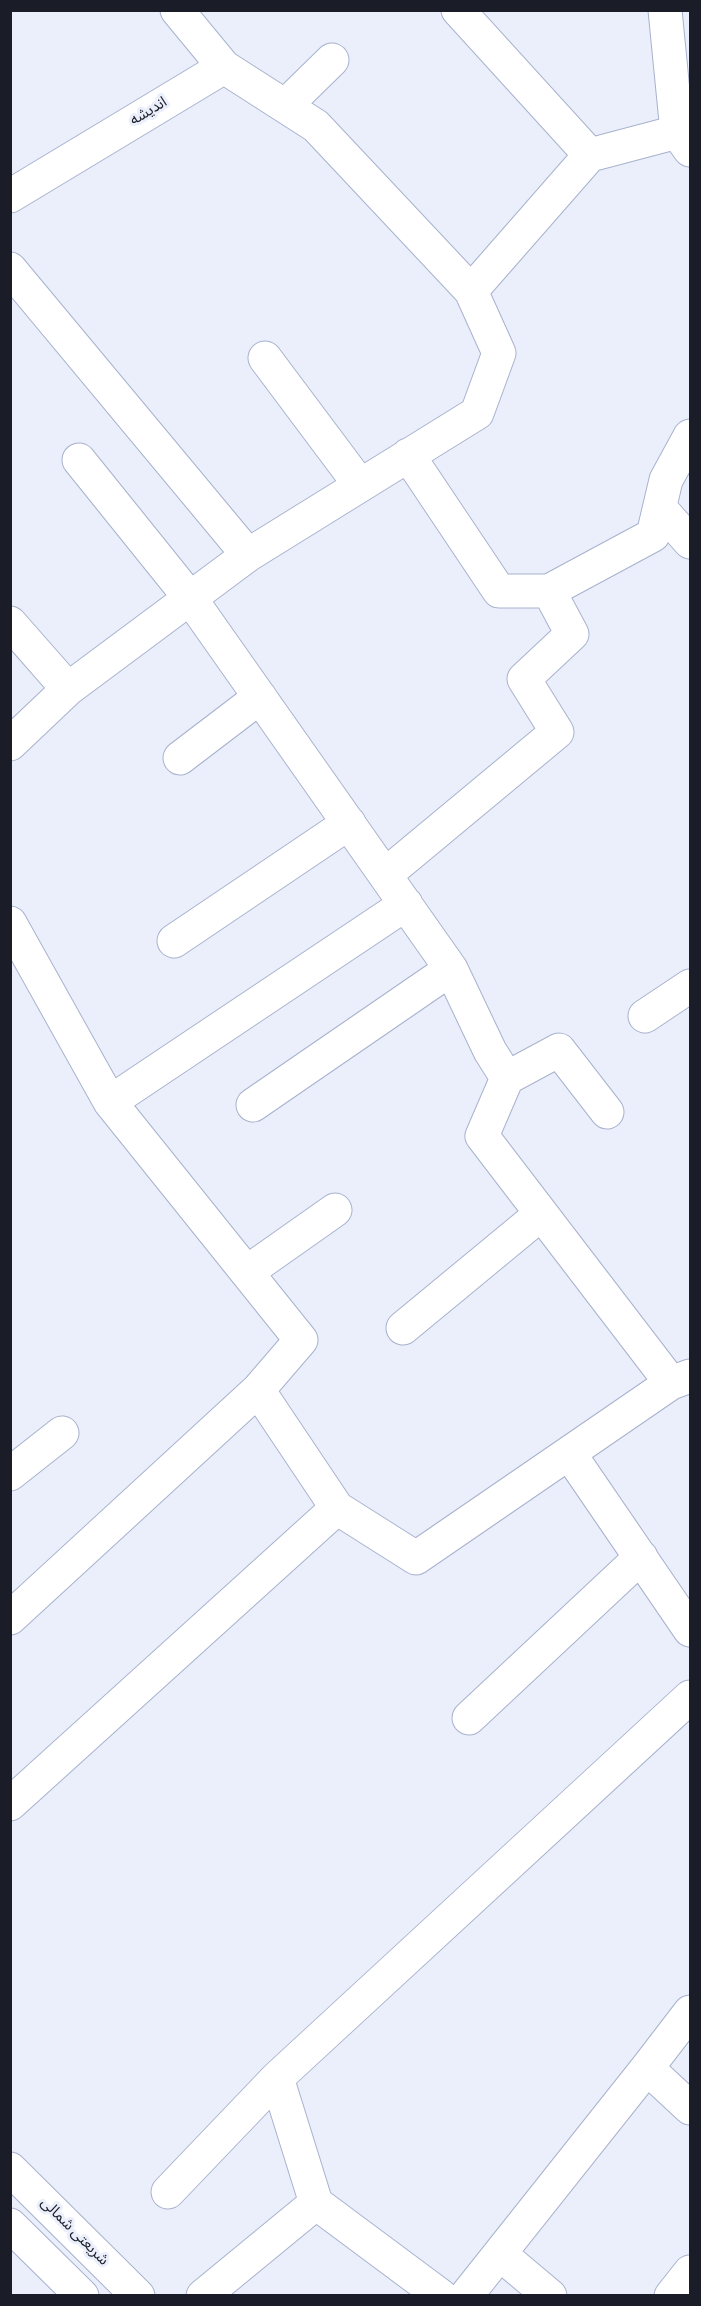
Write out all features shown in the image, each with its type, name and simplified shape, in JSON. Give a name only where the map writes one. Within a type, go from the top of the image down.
[{"type":"street","points":[[10,744],[68,689],[248,555],[477,413],[499,353],[471,291],[316,126],[224,67],[177,10]]},
{"type":"street","points":[[458,10],[590,155]]},
{"type":"street","points":[[471,291],[590,155],[684,141],[665,10]]},
{"type":"street","points":[[285,106],[332,60]]},
{"type":"street","name":"اندیشه","points":[[10,196],[224,67]]},
{"type":"street","points":[[10,269],[248,555]]},
{"type":"street","points":[[265,358],[360,485]]},
{"type":"street","points":[[408,455],[499,591],[549,591],[653,536],[666,480],[690,436]]},
{"type":"street","points":[[80,460],[190,598],[451,969],[490,1051],[507,1078]]},
{"type":"street","points":[[660,508],[690,542]]},
{"type":"street","points":[[385,875],[557,732],[524,679],[572,634],[549,591]]},
{"type":"street","points":[[10,623],[68,689]]},
{"type":"street","points":[[180,758],[260,697]]},
{"type":"street","points":[[174,941],[349,823]]},
{"type":"street","points":[[110,1102],[406,904]]},
{"type":"street","points":[[10,923],[110,1102],[302,1340],[258,1390],[10,1618]]},
{"type":"street","points":[[253,1105],[451,969]]},
{"type":"street","points":[[645,1016],[690,986]]},
{"type":"street","points":[[258,1390],[337,1508],[416,1558],[569,1453],[681,1380],[541,1214],[482,1136],[507,1078],[559,1050],[607,1112]]},
{"type":"street","points":[[247,1272],[335,1210]]},
{"type":"street","points":[[403,1328],[541,1214]]},
{"type":"street","points":[[10,1474],[62,1433]]},
{"type":"street","points":[[569,1453],[690,1630]]},
{"type":"street","points":[[10,1804],[337,1508]]},
{"type":"street","points":[[469,1718],[641,1557]]},
{"type":"street","points":[[168,2192],[277,2079],[690,1697]]},
{"type":"street","points":[[466,2295],[690,2012]]},
{"type":"street","points":[[647,2068],[690,2108]]},
{"type":"street","points":[[277,2079],[316,2203],[441,2295]]},
{"type":"street","name":"شریعتی شمالی","points":[[10,2169],[138,2295]]},
{"type":"street","points":[[202,2295],[316,2203]]},
{"type":"street","points":[[14,2237],[82,2295]]},
{"type":"street","points":[[500,2254],[550,2295]]},
{"type":"street","points":[[671,2295],[690,2272]]}]
